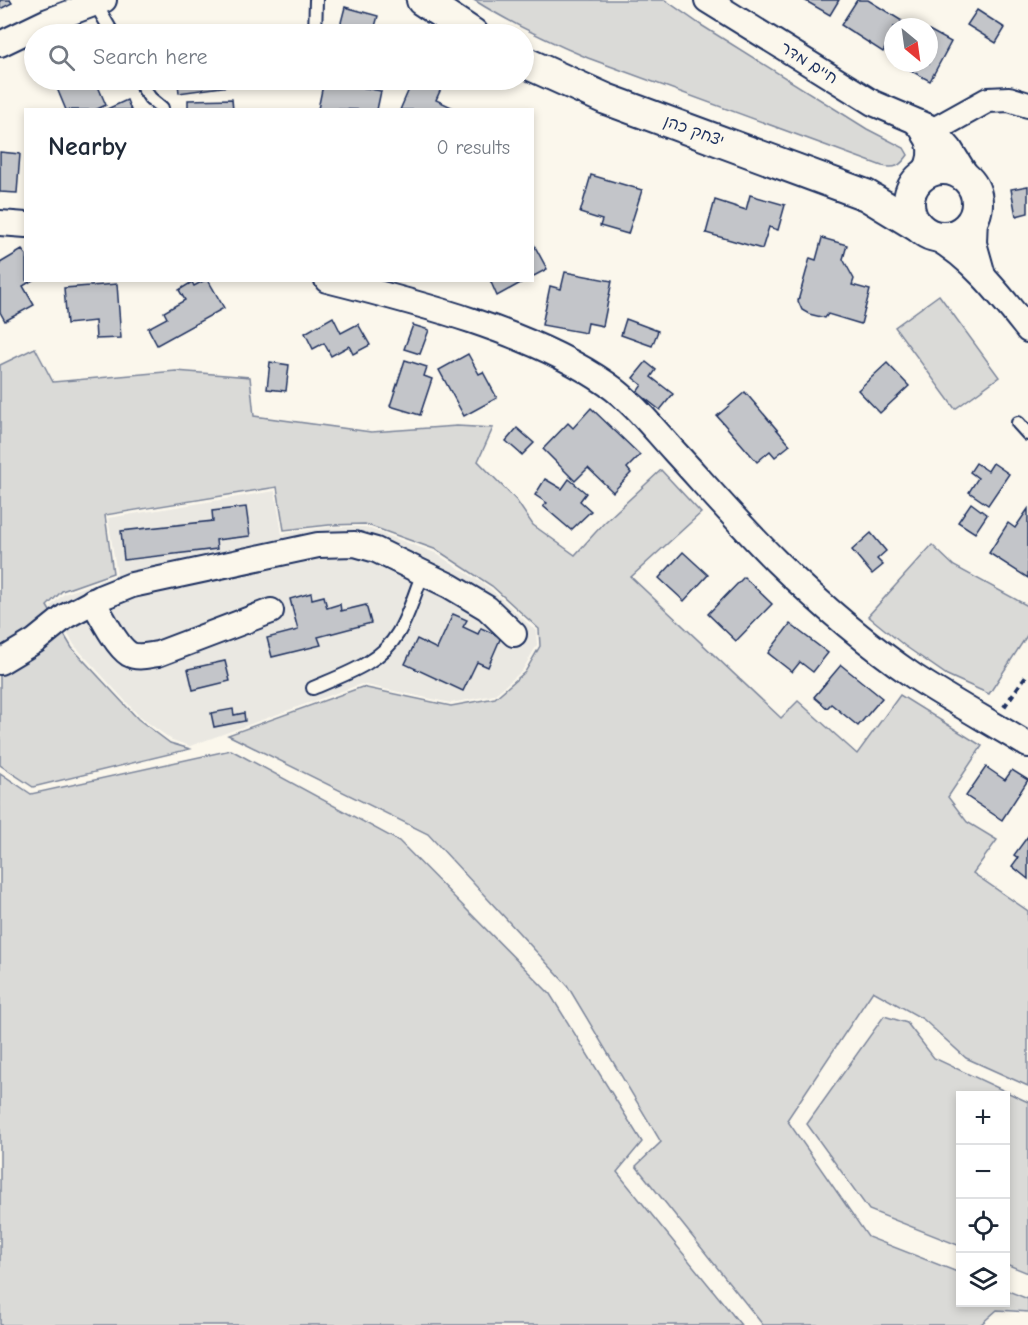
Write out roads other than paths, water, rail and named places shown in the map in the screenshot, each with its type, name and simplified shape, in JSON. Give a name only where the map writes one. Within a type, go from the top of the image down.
[{"type":"street","points":[[422,0],[458,24]]},
{"type":"street","name":"חיים מדר","points":[[707,0],[873,103],[924,128],[944,141],[964,172]]},
{"type":"street","points":[[42,24],[100,1]]},
{"type":"street","points":[[0,44],[24,32]]},
{"type":"street","name":"יצחק כהן","points":[[534,67],[606,99],[866,195],[956,251],[985,280],[1028,330]]},
{"type":"street","points":[[975,106],[962,131],[964,172],[978,200],[975,216],[970,225],[960,233],[947,238],[925,231],[909,207],[910,194],[929,166],[929,145],[924,128],[988,100],[1001,98],[1028,105]]},
{"type":"street","points":[[918,180],[933,171],[946,169],[964,172]]},
{"type":"street","name":"יצחק כהן","points":[[866,195],[899,191],[918,180]]},
{"type":"street","name":"יצחק כהן","points":[[975,216],[974,243],[985,280]]},
{"type":"street","points":[[0,223],[24,225]]},
{"type":"street","points":[[334,282],[484,326],[555,354],[592,374],[639,412],[756,540],[829,611],[916,677],[1028,745]]},
{"type":"street","points":[[1,662],[66,616],[93,601],[132,585],[318,545],[355,544],[376,550],[487,608],[514,634]]},
{"type":"street","points":[[93,601],[118,642],[129,654],[140,657],[158,654],[271,611]]},
{"type":"lane","points":[[315,24],[316,0]]},
{"type":"lane","points":[[100,1],[109,24]]},
{"type":"lane","points":[[145,90],[162,108]]},
{"type":"lane","points":[[1018,423],[1028,434]]},
{"type":"lane","points":[[313,688],[344,675],[378,656],[398,634],[423,573]]}]
